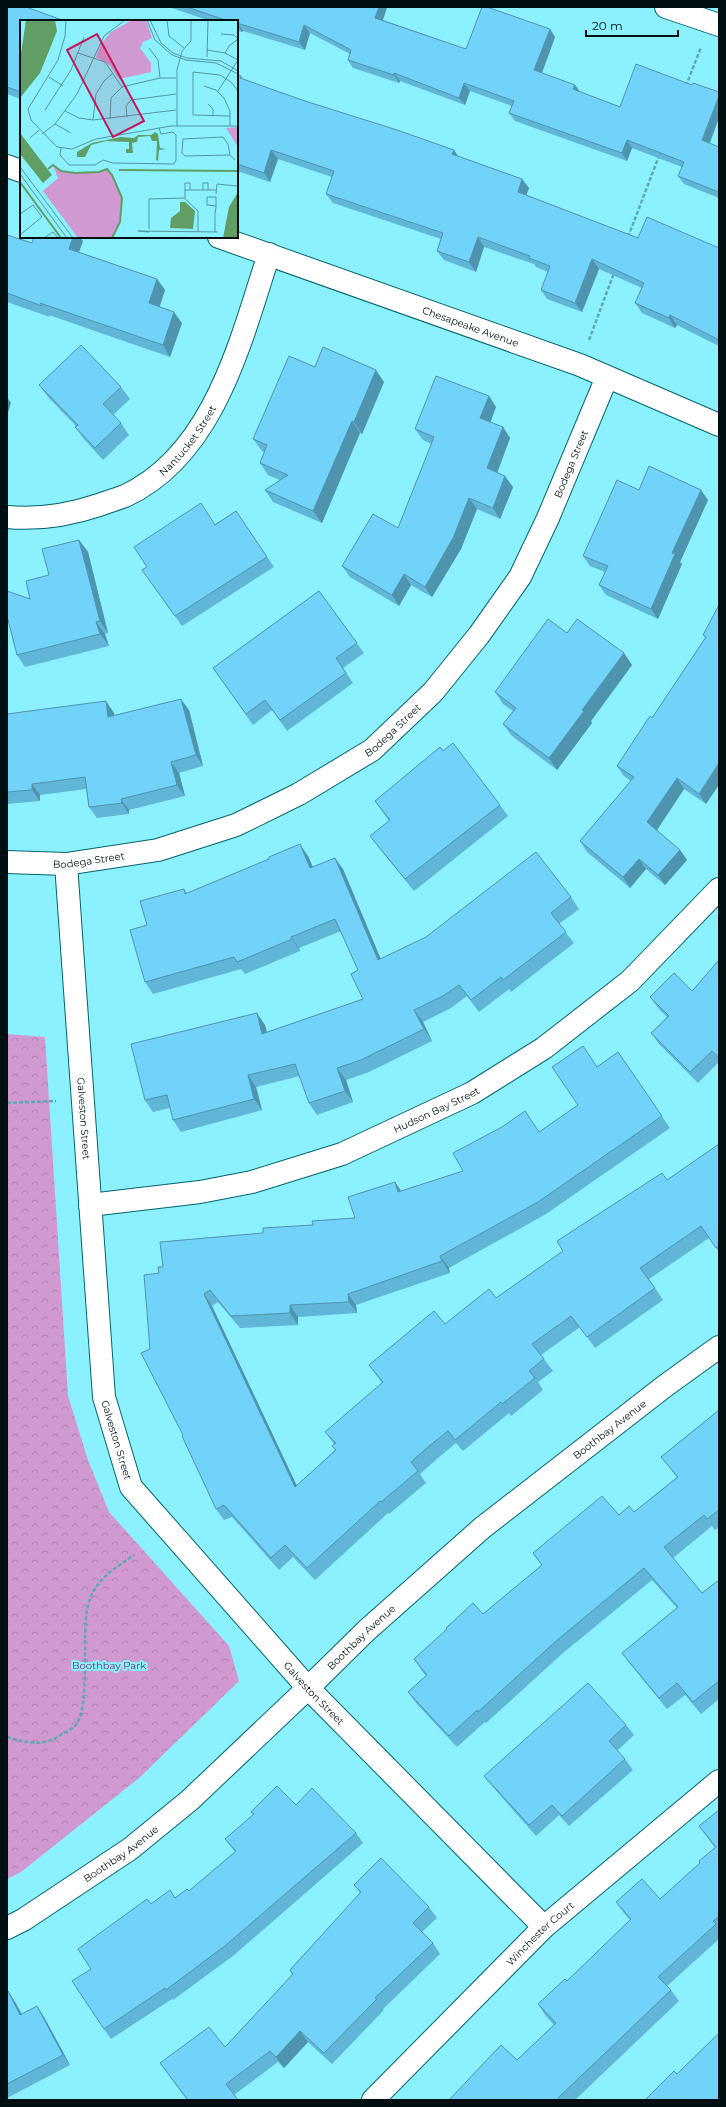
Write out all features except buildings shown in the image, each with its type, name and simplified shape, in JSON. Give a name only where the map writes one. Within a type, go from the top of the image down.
[{"type":"street","points":[[666,7],[715,23]]},
{"type":"street","points":[[7,166],[20,171]]},
{"type":"street","name":"Chesapeake Avenue","points":[[223,238],[580,365],[719,425]]},
{"type":"street","name":"Nantucket Street","points":[[7,517],[41,518],[77,512],[125,496],[148,482],[173,461],[190,441],[211,409],[232,368],[269,254]]},
{"type":"street","name":"Bodega Street","points":[[7,862],[66,864],[158,850],[236,825],[299,794],[372,750],[433,692],[479,635],[520,577],[548,518],[607,377]]},
{"type":"street","name":"Galveston Street","points":[[66,864],[104,1397],[131,1487],[308,1688],[544,1927]]},
{"type":"street","name":"Hudson Bay Street","points":[[90,1205],[200,1192],[252,1182],[342,1154],[472,1093],[544,1048],[630,981],[719,889]]},
{"type":"street","name":"Boothbay Avenue","points":[[7,1928],[23,1920],[130,1849],[190,1800],[367,1630],[482,1528],[665,1386],[719,1348]]},
{"type":"street","name":"Winchester Court","points":[[373,2100],[544,1927],[719,1780]]},
{"type":"path","points":[[685,88],[715,23]]},
{"type":"path","points":[[625,244],[659,155]]},
{"type":"path","points":[[580,365],[617,266]]},
{"type":"path","points":[[7,1103],[82,1100]]},
{"type":"path","points":[[7,1737],[35,1744],[57,1738],[76,1725],[84,1706],[84,1654],[88,1604],[102,1578],[134,1555]]},
{"type":"green space","name":"Boothbay Park","points":[[7,1034],[45,1037],[68,1396],[88,1460],[109,1512],[229,1646],[239,1681],[139,1778],[21,1872],[7,1879]]}]
